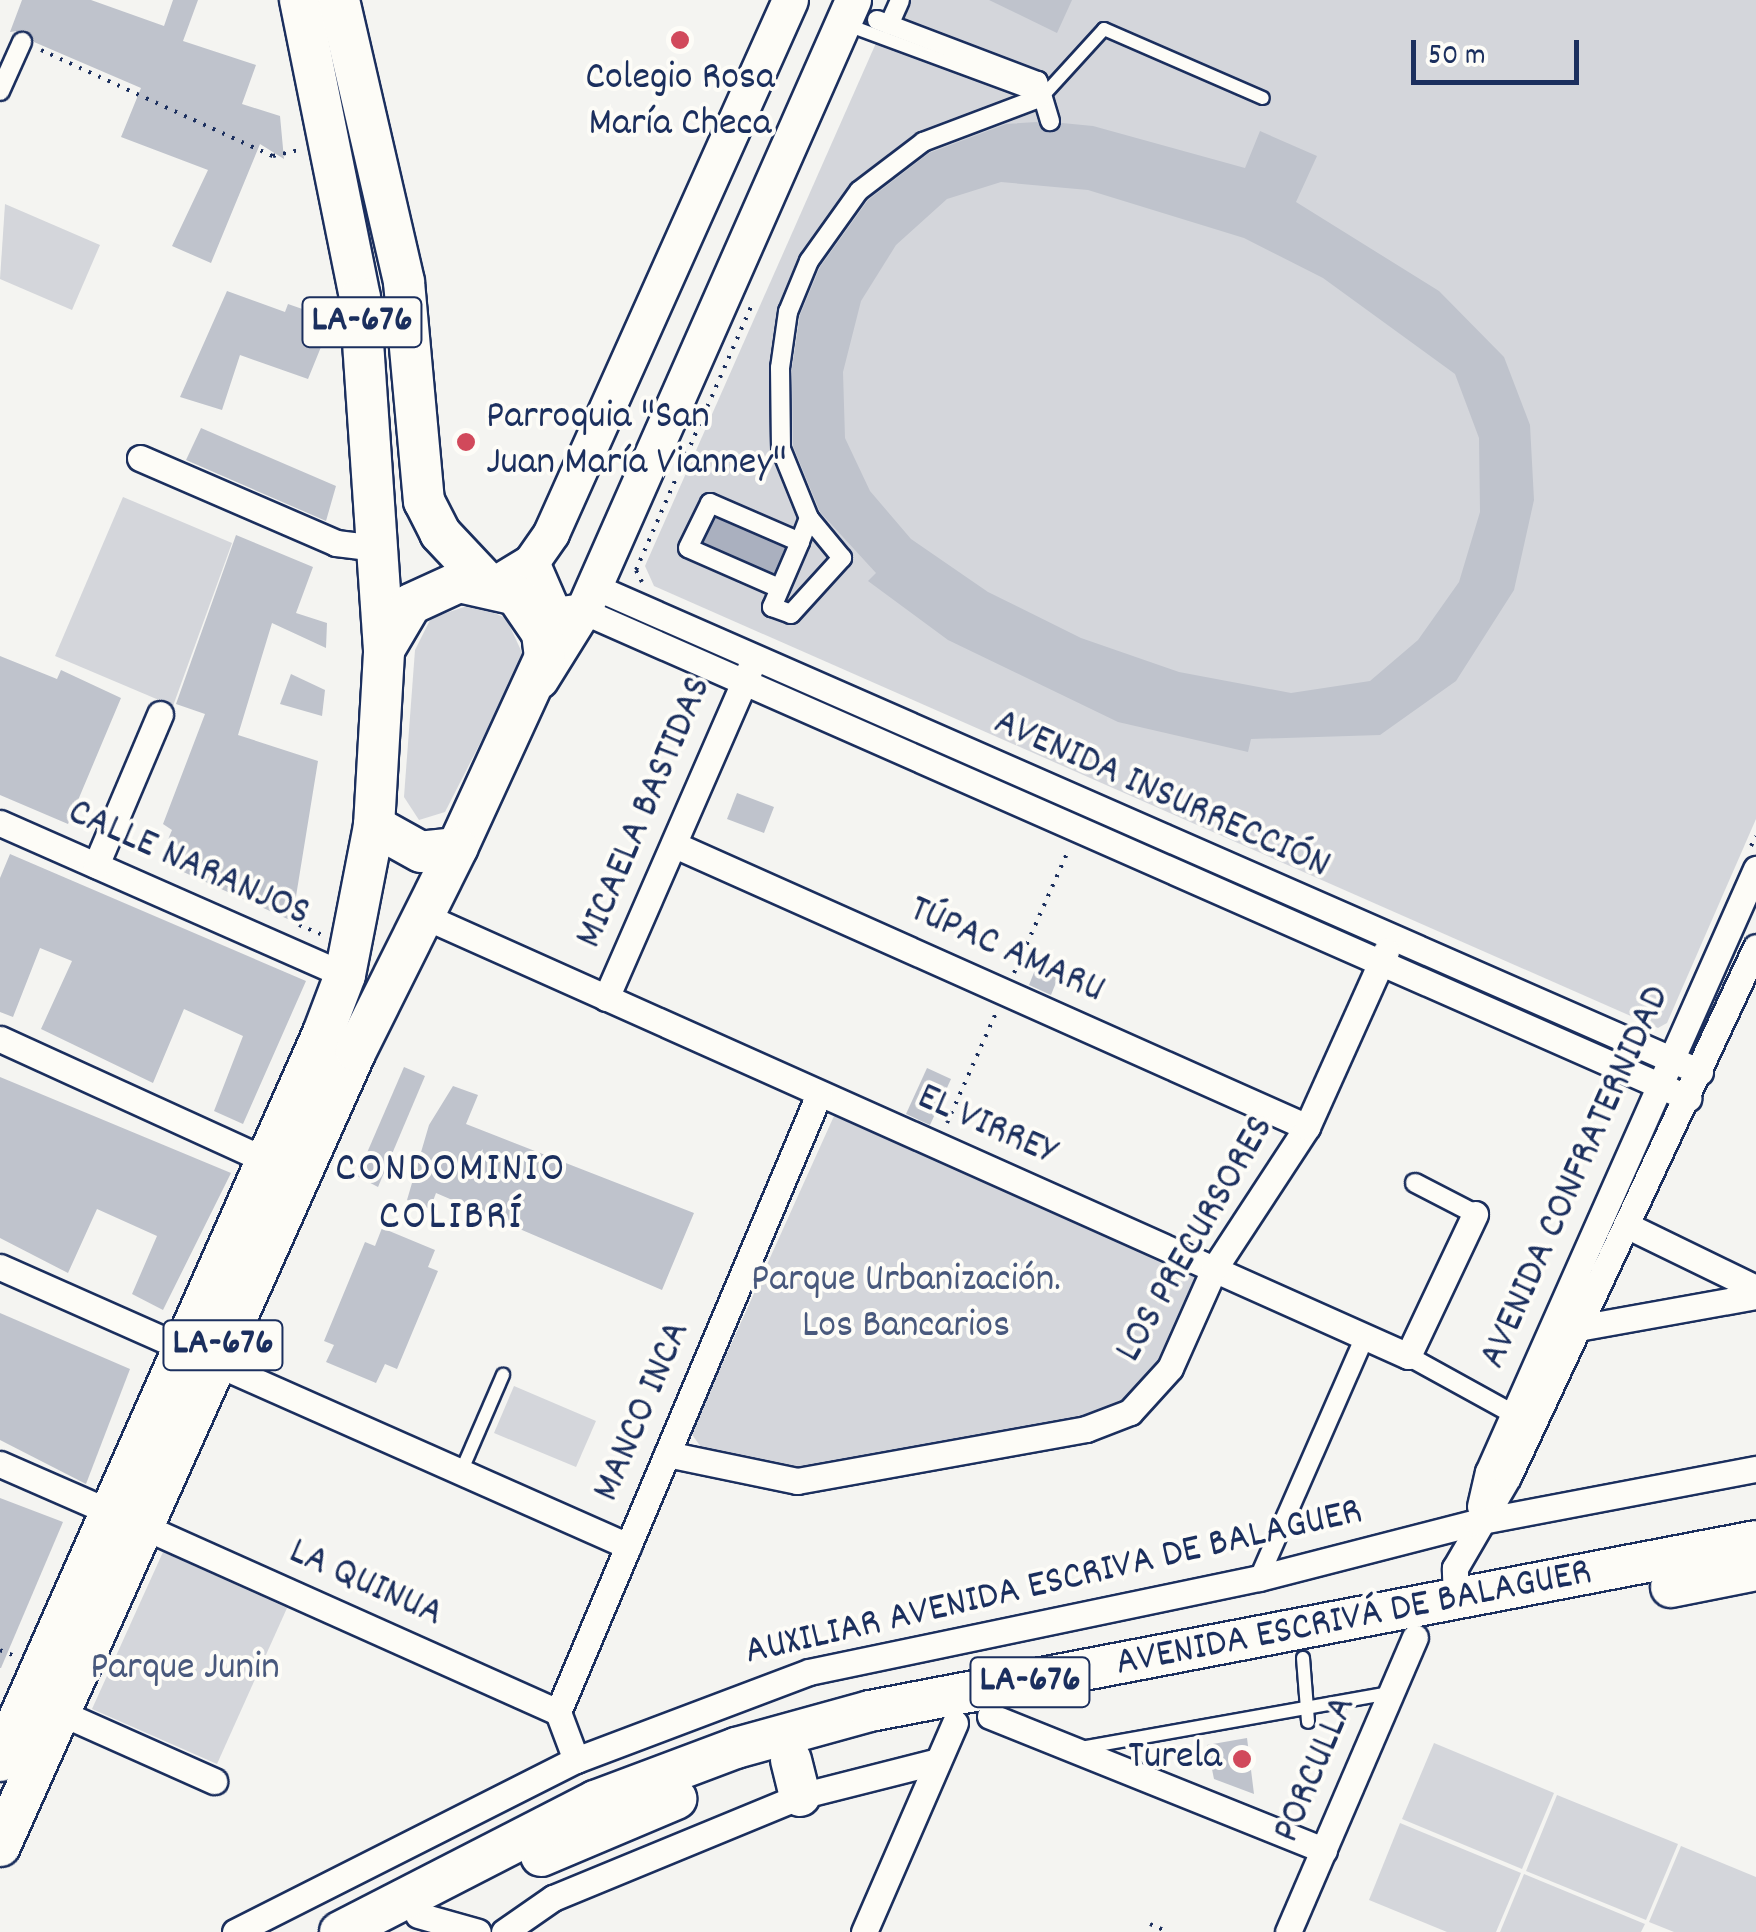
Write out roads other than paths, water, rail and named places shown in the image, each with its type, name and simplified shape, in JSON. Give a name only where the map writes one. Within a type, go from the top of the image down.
[{"type":"main road","name":"LA-676","points":[[199,1356],[268,1161],[345,976],[374,826],[384,650],[360,298],[300,0]]},
{"type":"main road","name":"LA-676","points":[[0,1760],[127,1520],[199,1356],[540,680],[542,633],[516,595],[490,584],[440,533],[424,501],[404,282],[339,0]]},
{"type":"main road","points":[[490,584],[531,562],[551,533],[790,0]]},
{"type":"main road","points":[[540,680],[588,598],[865,17]]},
{"type":"main road","points":[[531,562],[554,615],[588,598]]},
{"type":"main road","name":"LA-676","points":[[384,650],[411,604],[446,586],[490,584]]},
{"type":"main road","points":[[374,826],[404,848],[458,848]]},
{"type":"main road","name":"LA-676","points":[[0,1846],[60,1712],[127,1520]]},
{"type":"main road","name":"AVENIDA ESCRIVÁ DE BALAGUER","points":[[406,1918],[595,1801],[736,1748],[870,1712],[1756,1542]]},
{"type":"main road","name":"AVENIDA ESCRIVÁ DE BALAGUER","points":[[340,1932],[406,1918],[636,1814],[795,1778],[972,1719],[1756,1570]]},
{"type":"street","points":[[865,17],[900,0]]},
{"type":"street","points":[[865,17],[1038,81],[1050,121]]},
{"type":"street","points":[[0,91],[22,42]]},
{"type":"street","points":[[810,518],[772,606],[791,614],[842,558],[810,518],[781,448],[780,368],[788,312],[809,261],[859,192],[923,142],[1042,97]]},
{"type":"street","points":[[140,458],[336,543],[377,548]]},
{"type":"street","points":[[779,588],[688,548],[710,503],[800,542]]},
{"type":"street","name":"AVENIDA INSURRECCIÓN","points":[[588,598],[1700,1072]]},
{"type":"street","name":"AVENIDA INSURRECCIÓN","points":[[750,669],[1382,964],[1688,1098]]},
{"type":"street","name":"MICAELA BASTIDAS","points":[[606,998],[750,669]]},
{"type":"street","points":[[96,865],[160,714]]},
{"type":"street","name":"CALLE NARANJOS","points":[[0,823],[345,976]]},
{"type":"street","name":"TÚPAC AMARU","points":[[674,846],[1307,1128]]},
{"type":"street","name":"AVENIDA CONFRATERNIDAD","points":[[1456,1602],[1456,1568],[1477,1522],[1513,1414],[1660,1086],[1752,861]]},
{"type":"street","name":"EL VIRREY","points":[[424,916],[1408,1356],[1513,1414]]},
{"type":"street","name":"LOS PRECURSORES","points":[[667,1454],[797,1481],[1110,1422],[1130,1412],[1170,1368],[1214,1270],[1307,1128],[1391,939]]},
{"type":"street","name":"AVENIDA CONFRATERNIDAD","points":[[1477,1522],[1508,1477],[1755,951]]},
{"type":"street","points":[[0,1039],[268,1161]]},
{"type":"street","name":"MANCO INCA","points":[[558,1712],[819,1094]]},
{"type":"street","points":[[1408,1356],[1475,1214],[1415,1183]]},
{"type":"street","points":[[1626,1225],[1756,1292]]},
{"type":"street","points":[[0,1267],[628,1546]]},
{"type":"street","points":[[1578,1328],[1756,1292]]},
{"type":"street","points":[[1259,1578],[1365,1337]]},
{"type":"street","name":"LA QUINUA","points":[[0,1464],[558,1712]]},
{"type":"street","name":"AUXILIAR AVENIDA ESCRIVA DE BALAGUER","points":[[234,1932],[576,1760],[809,1672],[1259,1578],[1477,1522],[1756,1468]]},
{"type":"street","name":"PORCULLA","points":[[1288,1932],[1415,1636]]},
{"type":"street","points":[[60,1712],[214,1782]]},
{"type":"street","points":[[558,1712],[576,1760]]},
{"type":"street","points":[[864,1932],[938,1761],[972,1719],[1074,1750],[1324,1850]]},
{"type":"street","points":[[504,1932],[554,1898],[795,1778],[938,1761]]},
{"type":"street","points":[[406,1918],[478,1932]]},
{"type":"lane","points":[[865,17],[1042,97],[1104,29],[1263,98]]},
{"type":"lane","points":[[461,1472],[503,1375]]},
{"type":"lane","points":[[1302,1658],[1308,1716]]},
{"type":"lane","points":[[1074,1750],[1308,1716],[1391,1693]]},
{"type":"water","points":[[716,511],[791,546],[775,583],[699,548]]},
{"type":"place","name":"Colegio Rosa María Checa","points":[[680,40]]},
{"type":"place","name":"Parroquia \"San Juan María Vianney\"","points":[[466,442]]},
{"type":"place","name":"Turela","points":[[1242,1759]]},
{"type":"district","name":"CONDOMINIO COLIBRÍ","points":[[451,1195]]},
{"type":"park label","name":"Parque Urbanización. Los Bancarios","points":[[906,1305]]},
{"type":"park label","name":"Parque Junin","points":[[185,1670]]}]
